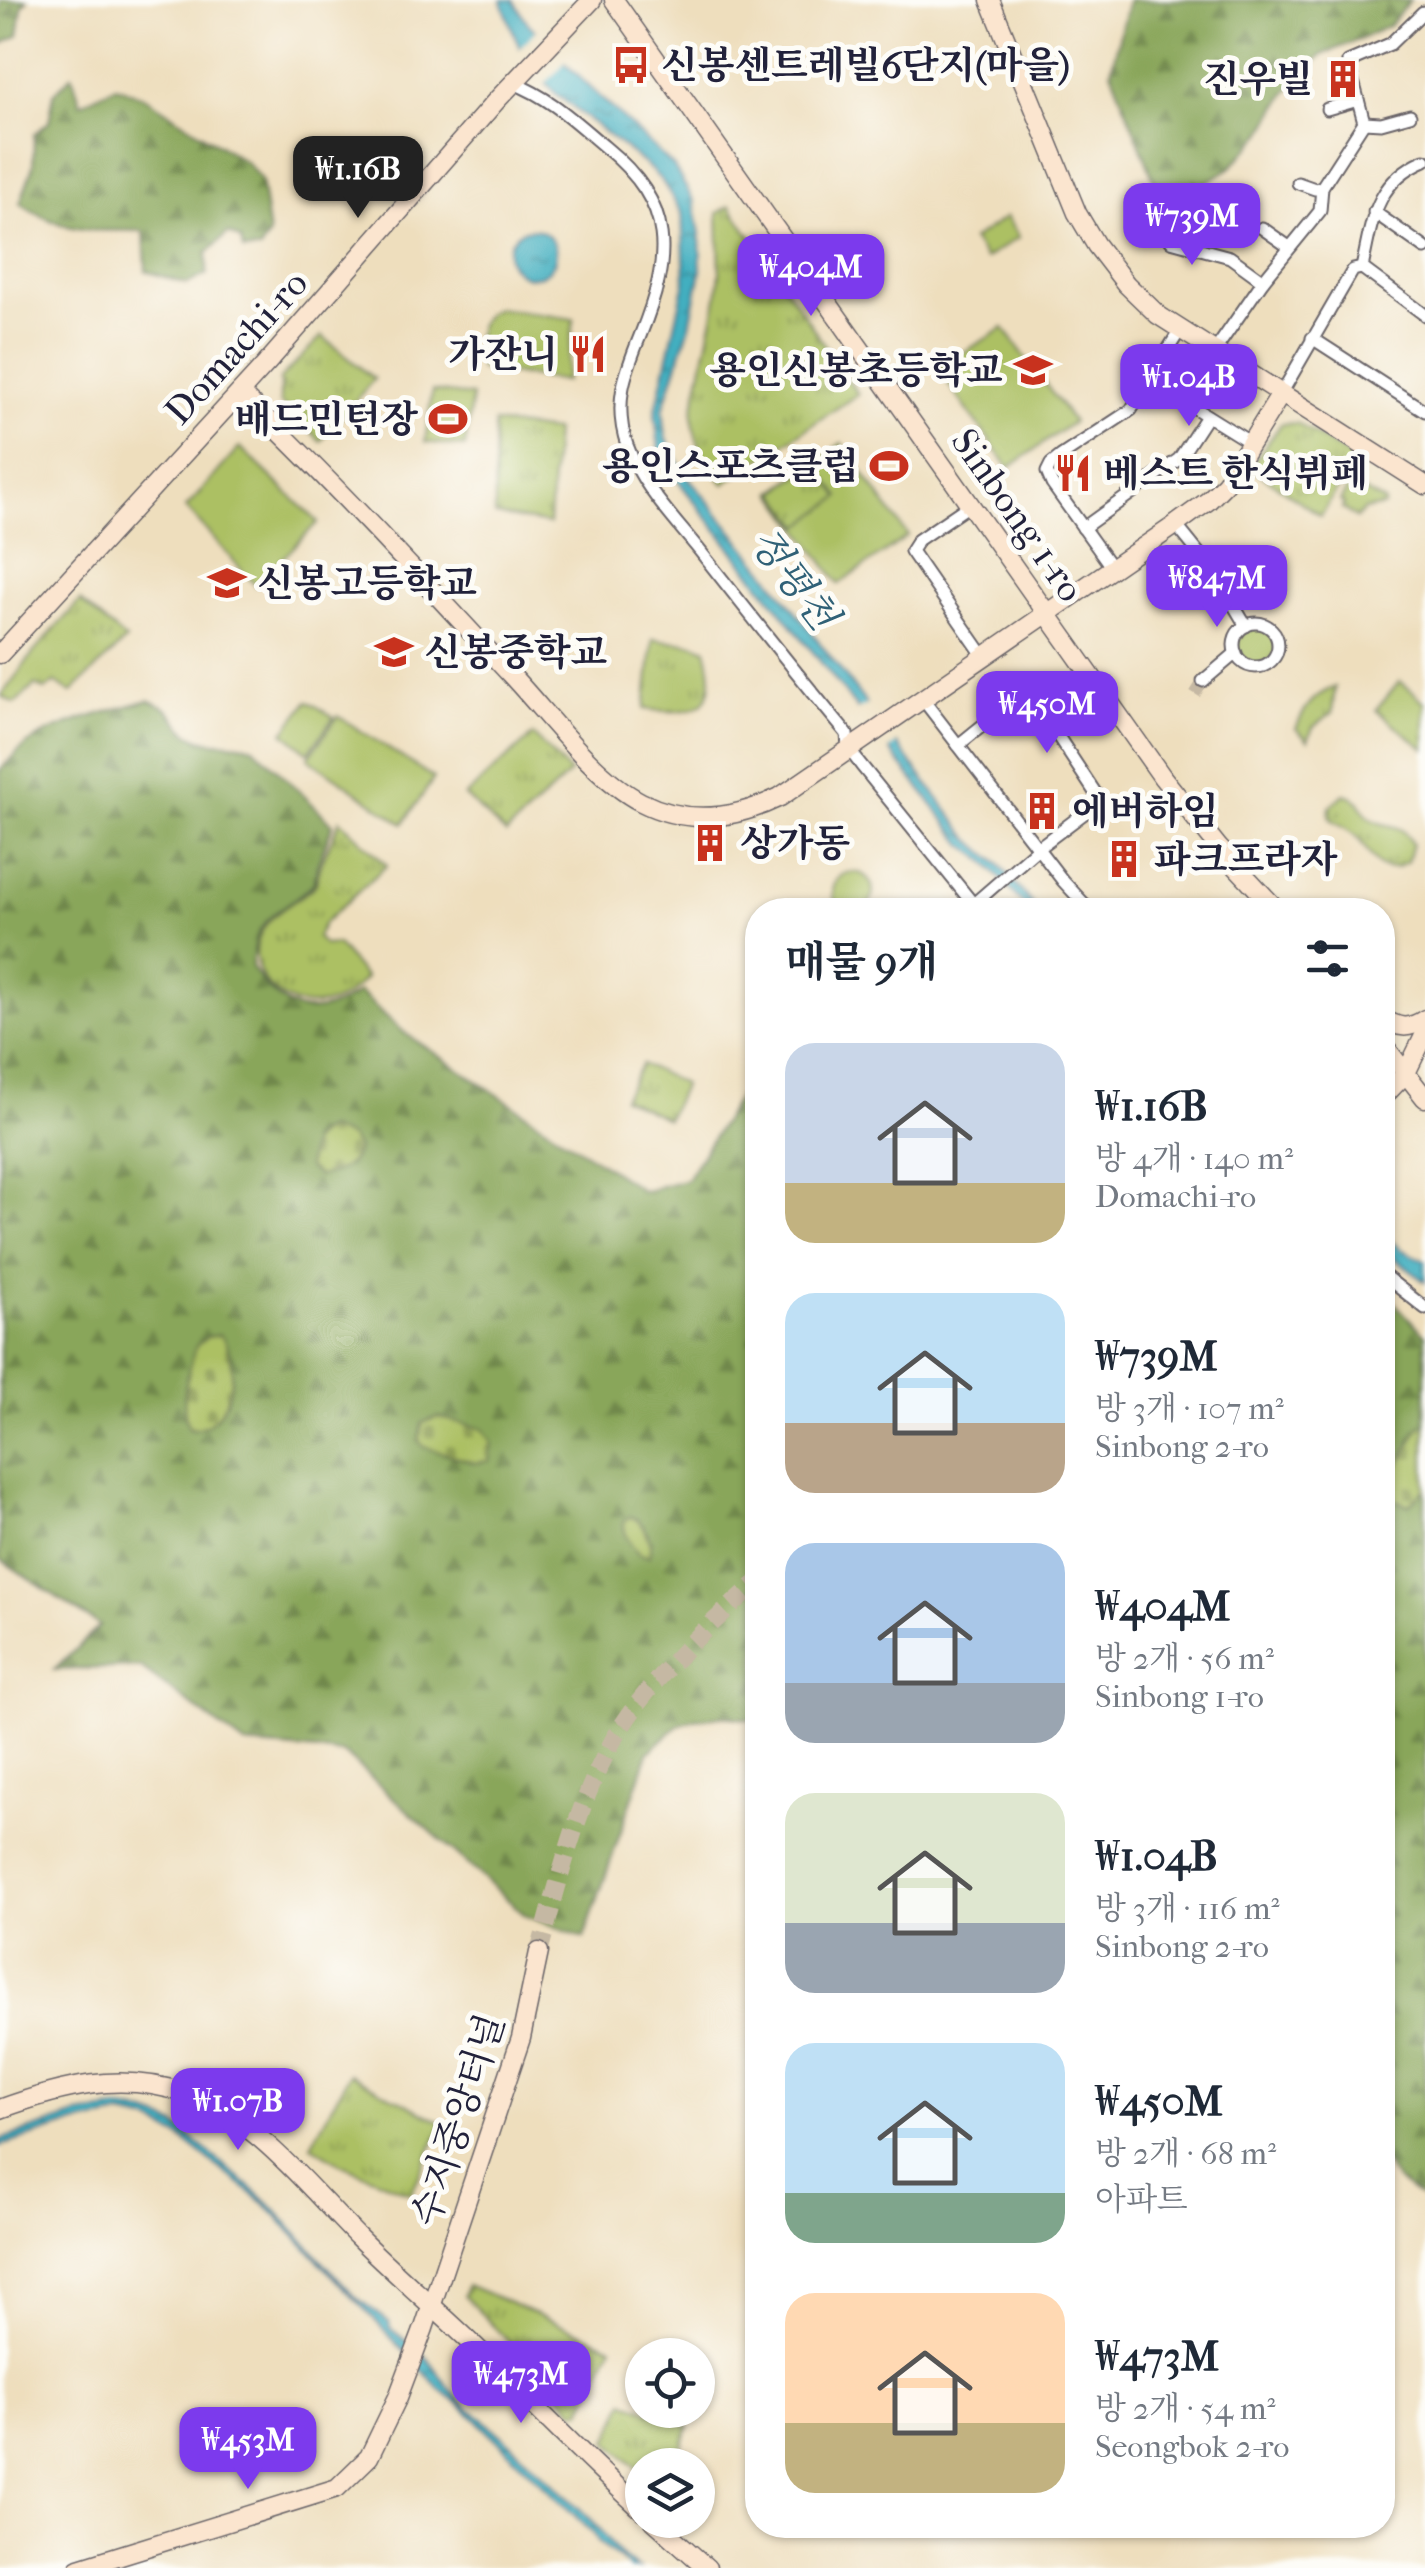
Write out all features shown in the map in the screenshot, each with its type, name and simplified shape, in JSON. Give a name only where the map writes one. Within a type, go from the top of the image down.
[{"type":"street","name":"Domachi-ro","points":[[0,654],[240,392],[514,81],[592,0]]},
{"type":"street","name":"Sinbong 1-ro","points":[[614,0],[1163,778],[1265,898]]},
{"type":"street","points":[[990,0],[1077,213],[1126,284],[1180,330],[1425,485]]},
{"type":"street","points":[[1214,352],[1263,280],[1320,211],[1322,188],[1364,122],[1348,62],[1390,44],[1423,12]]},
{"type":"street","points":[[514,81],[542,95],[641,180],[663,232],[662,264],[620,392],[628,447],[659,499],[847,734],[965,898]]},
{"type":"street","points":[[1327,109],[1358,100]]},
{"type":"street","points":[[1364,122],[1381,123],[1410,115]]},
{"type":"street","points":[[1362,268],[1377,202],[1404,169],[1425,160]]},
{"type":"street","points":[[1298,183],[1322,188]]},
{"type":"street","points":[[1374,212],[1425,248]]},
{"type":"street","points":[[1142,217],[1160,222],[1170,241],[1230,258],[1263,280]]},
{"type":"street","points":[[1262,228],[1289,247]]},
{"type":"street","points":[[240,392],[405,560],[594,766],[642,802],[699,818],[742,814],[780,797],[1208,501],[1226,482],[1251,443],[1353,270],[1362,268],[1425,315]]},
{"type":"street","points":[[1112,568],[1047,472],[1051,464],[1130,410],[1180,330]]},
{"type":"street","points":[[1312,338],[1425,411]]},
{"type":"street","points":[[1150,380],[1251,443]]},
{"type":"street","points":[[1083,528],[1179,458],[1208,416]]},
{"type":"street","points":[[972,504],[918,540],[911,551],[982,655]]},
{"type":"street","points":[[1176,525],[1214,572],[1246,626]]},
{"type":"street","points":[[1203,681],[1236,653],[1237,636],[1246,626],[1268,626],[1277,638],[1277,653],[1261,667],[1248,665],[1236,653]]},
{"type":"street","points":[[921,698],[1080,898]]},
{"type":"street","points":[[958,745],[1026,701],[1038,706],[1098,797],[1087,811],[1038,848],[983,898]]},
{"type":"street","points":[[1395,1026],[1409,1028],[1425,1019]]},
{"type":"street","points":[[1395,1084],[1406,1073],[1424,1036]]},
{"type":"street","points":[[1395,1059],[1425,1098]]},
{"type":"street","points":[[1395,1284],[1425,1308]]},
{"type":"street","name":"수지중앙터널","points":[[79,2568],[336,2488],[369,2457],[424,2328],[521,2038],[538,1952]]},
{"type":"street","points":[[0,2110],[80,2084],[127,2080],[154,2084],[206,2102],[267,2145],[625,2494]]},
{"type":"street","points":[[674,2538],[707,2568]]},
{"type":"green space","points":[[0,0],[27,0],[22,7],[18,36],[0,45]]},
{"type":"green space","points":[[1128,0],[1410,0],[1389,26],[1322,55],[1287,92],[1263,133],[1230,168],[1189,193],[1155,183],[1111,71]]},
{"type":"green space","points":[[72,75],[81,103],[116,86],[145,97],[247,163],[261,180],[269,235],[260,250],[243,250],[241,240],[228,233],[207,253],[207,274],[187,284],[146,271],[144,231],[66,226],[20,203],[33,166],[34,134],[49,122],[54,93]]},
{"type":"green space","points":[[730,206],[858,394],[724,484],[701,451],[693,411],[717,298],[718,213]]},
{"type":"green space","points":[[1006,217],[1019,237],[985,259],[972,240]]},
{"type":"green space","points":[[497,308],[574,319],[565,381],[480,369],[479,326]]},
{"type":"green space","points":[[1004,328],[1073,422],[1009,468],[937,368]]},
{"type":"green space","points":[[322,336],[374,379],[321,441],[280,403],[280,379]]},
{"type":"green space","name":"배드민턴장","points":[[432,391],[472,396],[465,447],[425,442]]},
{"type":"green space","points":[[494,423],[555,431],[549,524],[495,515]]},
{"type":"green space","points":[[1297,423],[1355,460],[1321,516],[1250,467],[1281,424]]},
{"type":"green space","points":[[842,443],[908,536],[839,584],[773,492]]},
{"type":"green space","points":[[240,447],[318,522],[256,586],[186,508]]},
{"type":"green space","points":[[815,464],[840,497],[801,526],[776,492]]},
{"type":"green space","points":[[1350,484],[1384,502],[1384,506],[1364,510],[1356,518],[1342,508],[1344,504],[1340,501]]},
{"type":"green space","points":[[80,601],[126,640],[71,693],[55,682],[45,690],[35,685],[15,704],[1,696],[34,652]]},
{"type":"green space","points":[[1257,625],[1271,631],[1277,645],[1271,659],[1257,665],[1243,659],[1237,645],[1243,631]]},
{"type":"green space","points":[[653,639],[706,649],[711,685],[701,704],[679,711],[645,709]]},
{"type":"green space","points":[[1400,681],[1425,702],[1425,749],[1376,710]]},
{"type":"green space","points":[[1335,687],[1332,713],[1313,727],[1308,740],[1296,729],[1302,715],[1315,698]]},
{"type":"green space","points":[[149,700],[168,710],[185,730],[200,739],[254,747],[333,824],[314,883],[271,916],[254,949],[252,967],[286,1004],[299,1009],[326,1008],[359,992],[406,1034],[643,1191],[687,1179],[745,1086],[745,1719],[723,1716],[678,1725],[648,1753],[584,1938],[526,1916],[343,1753],[245,1745],[140,1667],[54,1670],[100,1626],[0,1559],[0,770],[41,736]]},
{"type":"green space","points":[[308,701],[334,717],[308,753],[284,732]]},
{"type":"green space","points":[[338,716],[434,778],[403,824],[308,758]]},
{"type":"green space","points":[[533,735],[570,773],[506,834],[465,796]]},
{"type":"green space","points":[[1344,794],[1357,800],[1375,821],[1407,836],[1412,844],[1407,862],[1382,867],[1356,836],[1329,817],[1330,807]]},
{"type":"green space","points":[[340,820],[387,865],[324,923],[317,937],[324,945],[337,944],[365,978],[343,997],[321,1005],[299,1004],[280,996],[265,982],[257,964],[257,944],[272,917],[316,884]]},
{"type":"green space","points":[[853,872],[867,878],[871,898],[835,898],[833,892],[839,878]]},
{"type":"green space","points":[[642,1064],[683,1084],[667,1119],[623,1098]]},
{"type":"green space","points":[[328,1129],[350,1137],[357,1148],[343,1168],[318,1176],[308,1168],[309,1150],[313,1140]]},
{"type":"green space","points":[[1395,1304],[1425,1335],[1425,2200],[1395,2177]]},
{"type":"green space","points":[[220,1335],[231,1361],[229,1392],[215,1419],[203,1427],[189,1429],[184,1398],[196,1346],[207,1337]]},
{"type":"green space","points":[[438,1417],[483,1429],[492,1442],[489,1461],[475,1463],[424,1447],[419,1441],[422,1423]]},
{"type":"green space","points":[[1420,1426],[1425,1426],[1425,1490],[1408,1505],[1395,1500],[1395,1472]]},
{"type":"green space","points":[[630,1516],[647,1533],[649,1556],[639,1554],[626,1535],[624,1522]]},
{"type":"green space","points":[[349,2074],[443,2123],[411,2194],[344,2166],[311,2145]]},
{"type":"green space","points":[[467,2285],[612,2346],[582,2410],[575,2410],[464,2296]]},
{"type":"green space","points":[[625,2401],[625,2428],[689,2428],[681,2448],[625,2448],[625,2456],[608,2441]]},
{"type":"water","name":"정평천","points":[[501,0],[513,0],[528,23],[571,69],[674,167],[694,201],[701,271],[690,325],[663,410],[666,437],[682,469],[971,840],[999,864],[1027,898],[1018,898],[986,862],[965,846],[669,469],[659,449],[655,414],[685,281],[682,213],[648,167],[556,94],[524,59]]},
{"type":"water","points":[[532,229],[549,236],[556,253],[549,270],[532,277],[515,270],[508,253],[515,236]]},
{"type":"water","points":[[1395,1244],[1425,1261],[1425,1282],[1395,1258]]},
{"type":"water","points":[[117,2109],[138,2111],[175,2124],[269,2203],[357,2298],[428,2359],[458,2399],[501,2434],[597,2525],[621,2556],[638,2568],[630,2568],[598,2541],[439,2388],[265,2204],[180,2137],[146,2120],[122,2115],[65,2126],[0,2146],[0,2140],[77,2115]]},
{"type":"pier","points":[[538,28],[568,59],[542,87],[516,52]]},
{"type":"pier","points":[[873,702],[901,739],[886,753],[855,711]]},
{"type":"tunnel","points":[[1195,694],[1203,681]]},
{"type":"tunnel","points":[[539,1952],[577,1822],[622,1725],[676,1659],[745,1593]]},
{"type":"place","name":"신봉센트레빌6단지(마을)","points":[[631,65]]},
{"type":"place","name":"진우빌","points":[[1343,79]]},
{"type":"place","name":"가잔니","points":[[588,354]]},
{"type":"place","name":"용인신봉초등학교","points":[[1033,370]]},
{"type":"place","name":"배드민턴장","points":[[448,419]]},
{"type":"place","name":"용인스포츠클럽","points":[[889,466]]},
{"type":"place","name":"베스트 한식뷔페","points":[[1073,473]]},
{"type":"place","name":"신봉고등학교","points":[[227,583]]},
{"type":"place","name":"신봉중학교","points":[[394,652]]},
{"type":"place","name":"에버하임","points":[[1042,811]]},
{"type":"place","name":"상가동","points":[[710,843]]},
{"type":"place","name":"파크프라자","points":[[1124,859]]}]
